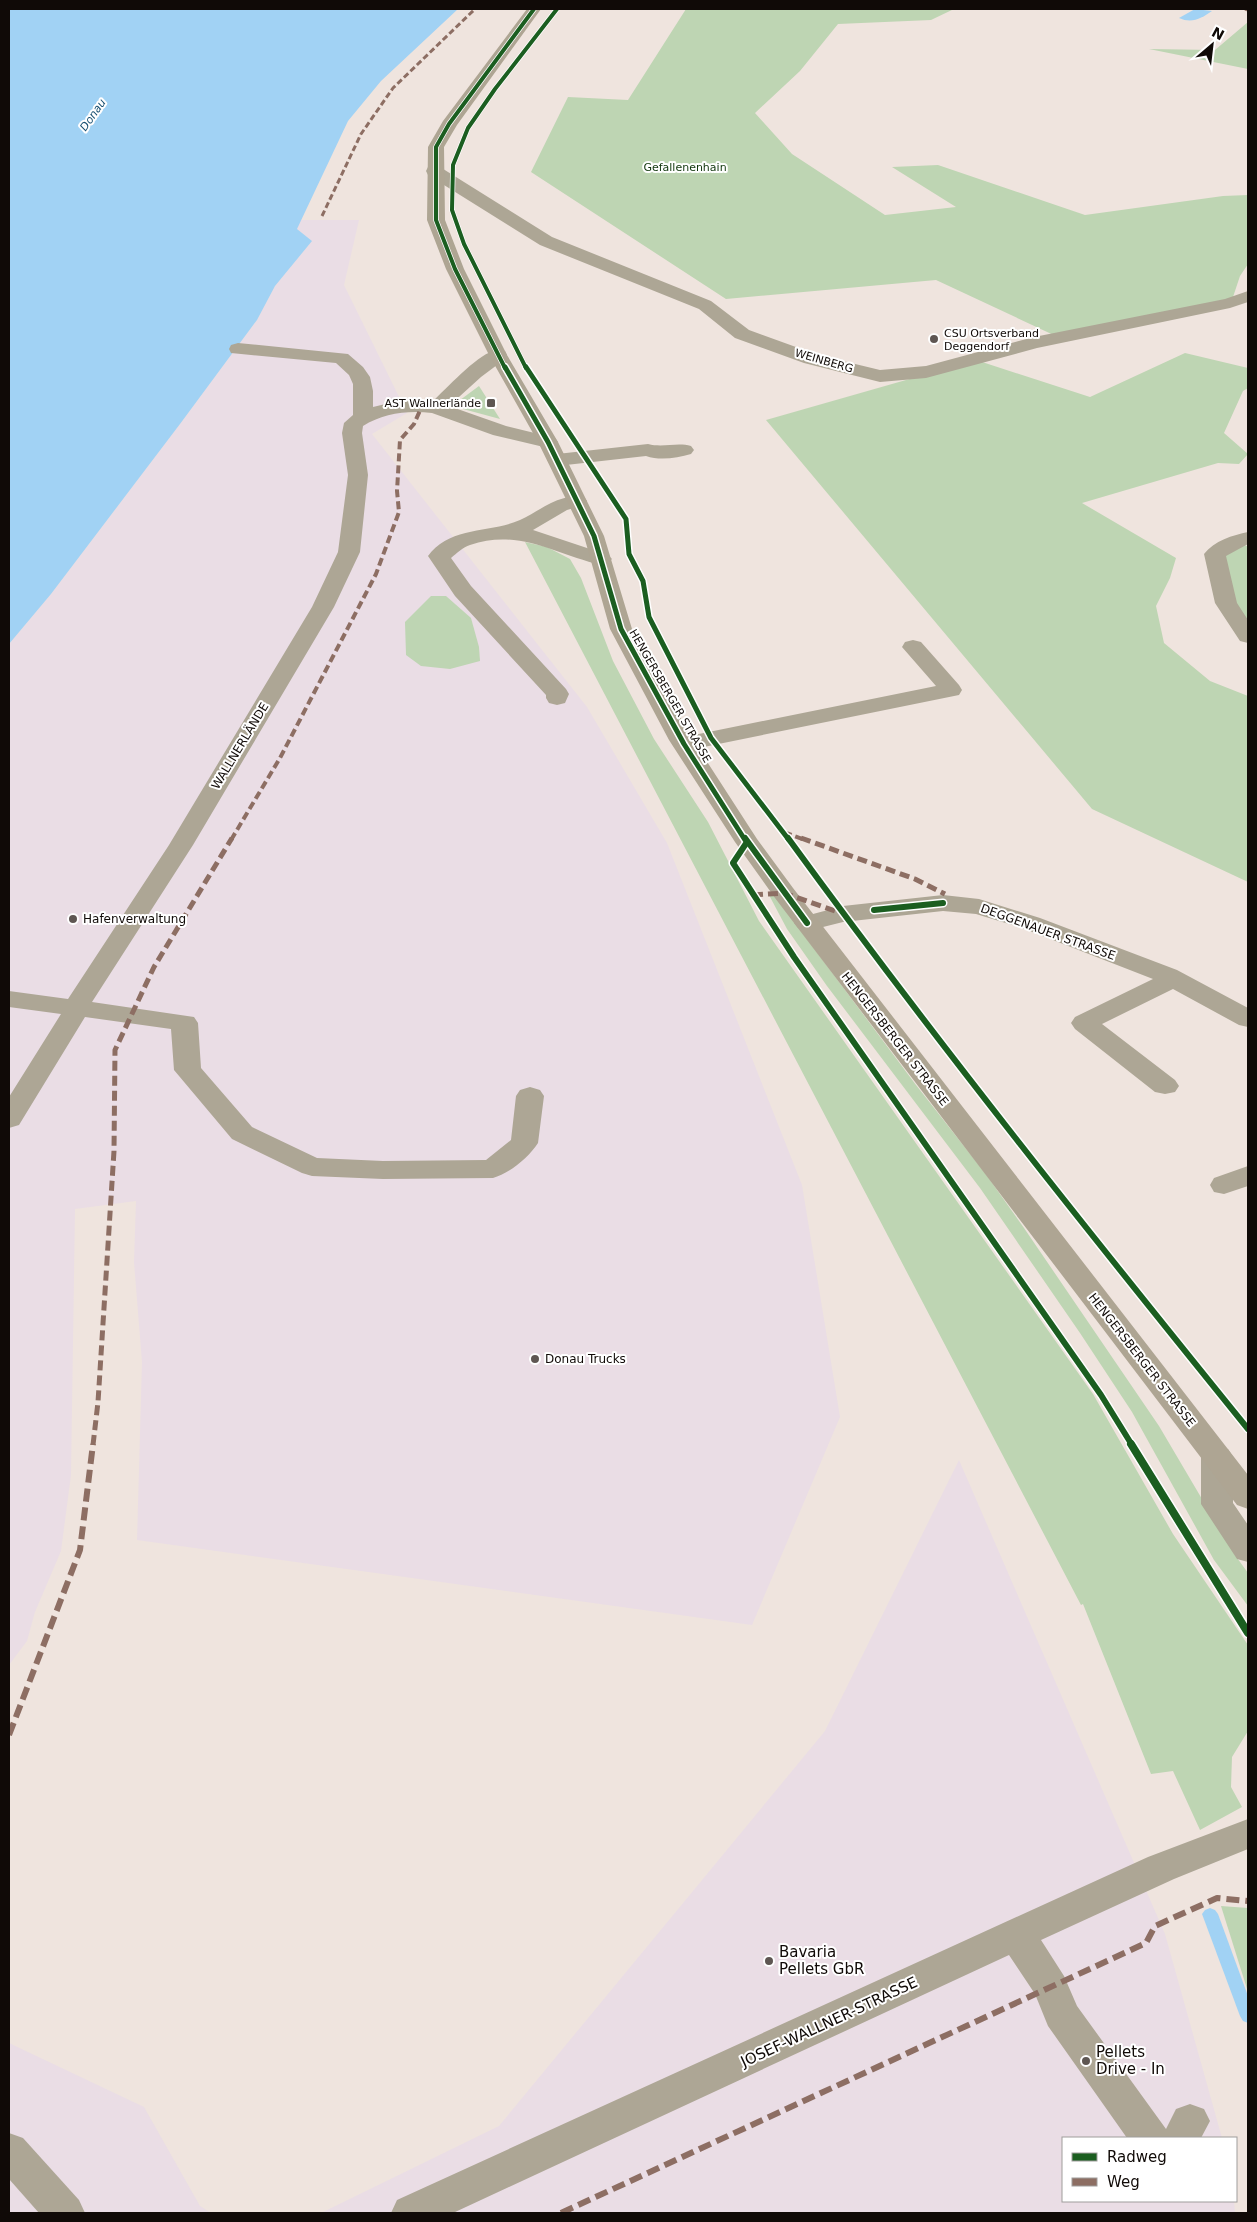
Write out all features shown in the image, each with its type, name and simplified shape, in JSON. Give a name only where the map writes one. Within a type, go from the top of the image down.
[{"type":"main road","name":"HENGERSBERGER STRASSE","points":[[534,9],[449,124],[436,147],[434,171],[436,220],[455,269],[498,355],[553,451],[594,536],[621,629],[684,744],[748,842],[807,924],[1248,1497]]},
{"type":"street","name":"WEINBERG","points":[[434,171],[546,241],[704,305],[742,334],[810,359],[880,376],[926,372],[1034,343],[1185,312],[1248,296]]},
{"type":"street","points":[[238,349],[341,358],[354,367],[364,385],[363,417]]},
{"type":"street","points":[[436,408],[474,373],[498,355]]},
{"type":"street","points":[[363,417],[387,409],[422,406],[436,408],[553,451],[648,450],[656,453],[684,450]]},
{"type":"street","name":"WALLNERLÄNDE","points":[[9,1119],[80,1000],[181,846],[324,607],[349,552],[358,475],[352,433],[354,423],[363,417]]},
{"type":"street","points":[[557,698],[558,694],[463,591],[439,556],[462,540],[506,532],[529,524],[560,506],[577,501]]},
{"type":"street","points":[[506,532],[538,537],[601,559]]},
{"type":"street","points":[[1248,538],[1238,540],[1214,554],[1226,603],[1248,636]]},
{"type":"street","points":[[684,744],[951,690],[913,647]]},
{"type":"street","name":"DEGGENAUER STRASSE","points":[[807,924],[843,914],[943,903],[979,907],[1031,924],[1174,979],[1248,1019]]},
{"type":"street","points":[[1165,1086],[1084,1023],[1174,979]]},
{"type":"street","points":[[9,999],[185,1023],[188,1070],[242,1134],[312,1167],[383,1170],[493,1169],[524,1143],[530,1096]]},
{"type":"street","points":[[1217,1457],[1217,1504],[1248,1550]]},
{"type":"street","name":"JOSEF-WALLNER-STRASSE","points":[[411,2213],[1017,1936],[1161,1868],[1248,1834]]},
{"type":"street","points":[[1017,1936],[1051,1987],[1061,2014],[1149,2137]]},
{"type":"street","points":[[9,2151],[65,2213]]},
{"type":"shaded area","points":[[300,220],[359,220],[344,285],[407,413],[372,434],[587,707],[667,843],[802,1185],[840,1417],[752,1625],[137,1540],[142,1362],[134,1262],[136,1201],[75,1209],[71,1475],[61,1551],[35,1612],[27,1641],[9,1665],[9,644],[51,594],[180,424],[257,320],[275,286],[311,242],[297,229]]},
{"type":"shaded area","points":[[959,1460],[1165,1934],[1222,2137],[1062,2137],[1062,2202],[1234,2202],[1235,2213],[321,2213],[499,2126],[825,1731]]},
{"type":"shaded area","points":[[9,2043],[144,2107],[200,2206],[211,2213],[9,2213]]},
{"type":"green space","name":"Gefallenenhain","points":[[686,9],[954,9],[931,20],[838,24],[800,71],[755,113],[792,154],[885,215],[956,207],[892,167],[938,165],[1085,215],[1223,196],[1248,195],[1248,264],[1240,276],[1231,303],[1060,338],[936,280],[726,299],[531,172],[568,97],[628,100]]},
{"type":"green space","points":[[1248,22],[1248,69],[1149,49],[1215,50]]},
{"type":"green space","points":[[1185,353],[1248,368],[1248,388],[1243,391],[1224,433],[1248,454],[1239,464],[1218,463],[1082,503],[1176,558],[1170,578],[1156,606],[1164,643],[1210,681],[1248,696],[1248,882],[1092,809],[766,420],[976,360],[1090,397]]},
{"type":"green space","points":[[479,386],[500,419],[452,406]]},
{"type":"green space","points":[[525,542],[547,547],[570,559],[581,578],[613,661],[654,739],[708,822],[759,921],[1093,1394],[1173,1534],[1248,1645],[1248,1731],[1232,1757],[1231,1787],[1242,1807],[1200,1830],[1173,1771],[1151,1774],[1083,1604],[1081,1605]]},
{"type":"green space","points":[[1240,542],[1248,547],[1248,630],[1229,603],[1216,555]]},
{"type":"green space","points":[[431,596],[446,596],[471,618],[479,647],[480,661],[450,669],[421,666],[406,655],[405,622]]},
{"type":"green space","points":[[769,895],[774,895],[916,1085],[985,1173],[1159,1426],[1235,1555],[1248,1573],[1248,1606],[1214,1560],[1132,1412],[1080,1333],[980,1188],[827,986],[787,929]]},
{"type":"green space","points":[[1221,1906],[1248,1908],[1248,1992]]},
{"type":"water","name":"Donau","points":[[9,9],[458,9],[381,81],[348,121],[297,229],[312,241],[275,286],[257,320],[180,424],[51,594],[9,644]]},
{"type":"water","points":[[1195,9],[1212,11],[1201,18],[1193,20],[1179,18]]},
{"type":"waterway","points":[[1210,1914],[1248,2016]]},
{"type":"marked path","points":[[322,216],[361,134],[393,88],[475,9]]},
{"type":"marked path","points":[[9,1735],[80,1550],[98,1402],[114,1151],[115,1050],[154,967],[280,758],[376,574],[399,512],[397,491],[400,440],[414,424],[422,406]]},
{"type":"marked path","points":[[784,832],[915,879],[945,894]]},
{"type":"marked path","points":[[753,895],[784,893],[841,913]]},
{"type":"marked path","points":[[561,2213],[1146,1943],[1155,1926],[1217,1898],[1248,1901]]},
{"type":"cycle path","points":[[534,9],[449,124],[436,147],[436,220],[455,269],[498,355],[548,442],[594,536],[621,629],[684,744],[747,842],[807,923]]},
{"type":"cycle path","points":[[557,9],[495,89],[468,128],[453,165],[452,210],[464,244],[529,373],[626,519],[629,554],[643,581],[649,617],[711,738],[768,811],[871,952],[1142,1298],[1248,1429]]},
{"type":"cycle path","points":[[747,842],[733,863],[794,957],[1101,1395],[1248,1633]]},
{"type":"cycle path","points":[[874,910],[943,903]]},
{"type":"place","name":"CSU Ortsverband Deggendorf","points":[[934,339]]},
{"type":"place","name":"AST Wallnerlände","points":[[491,403]]},
{"type":"place","name":"Hafenverwaltung","points":[[73,919]]},
{"type":"place","name":"Donau Trucks","points":[[535,1359]]},
{"type":"place","name":"Bavaria Pellets GbR","points":[[769,1961]]},
{"type":"place","name":"Pellets Drive - In","points":[[1086,2061]]}]
